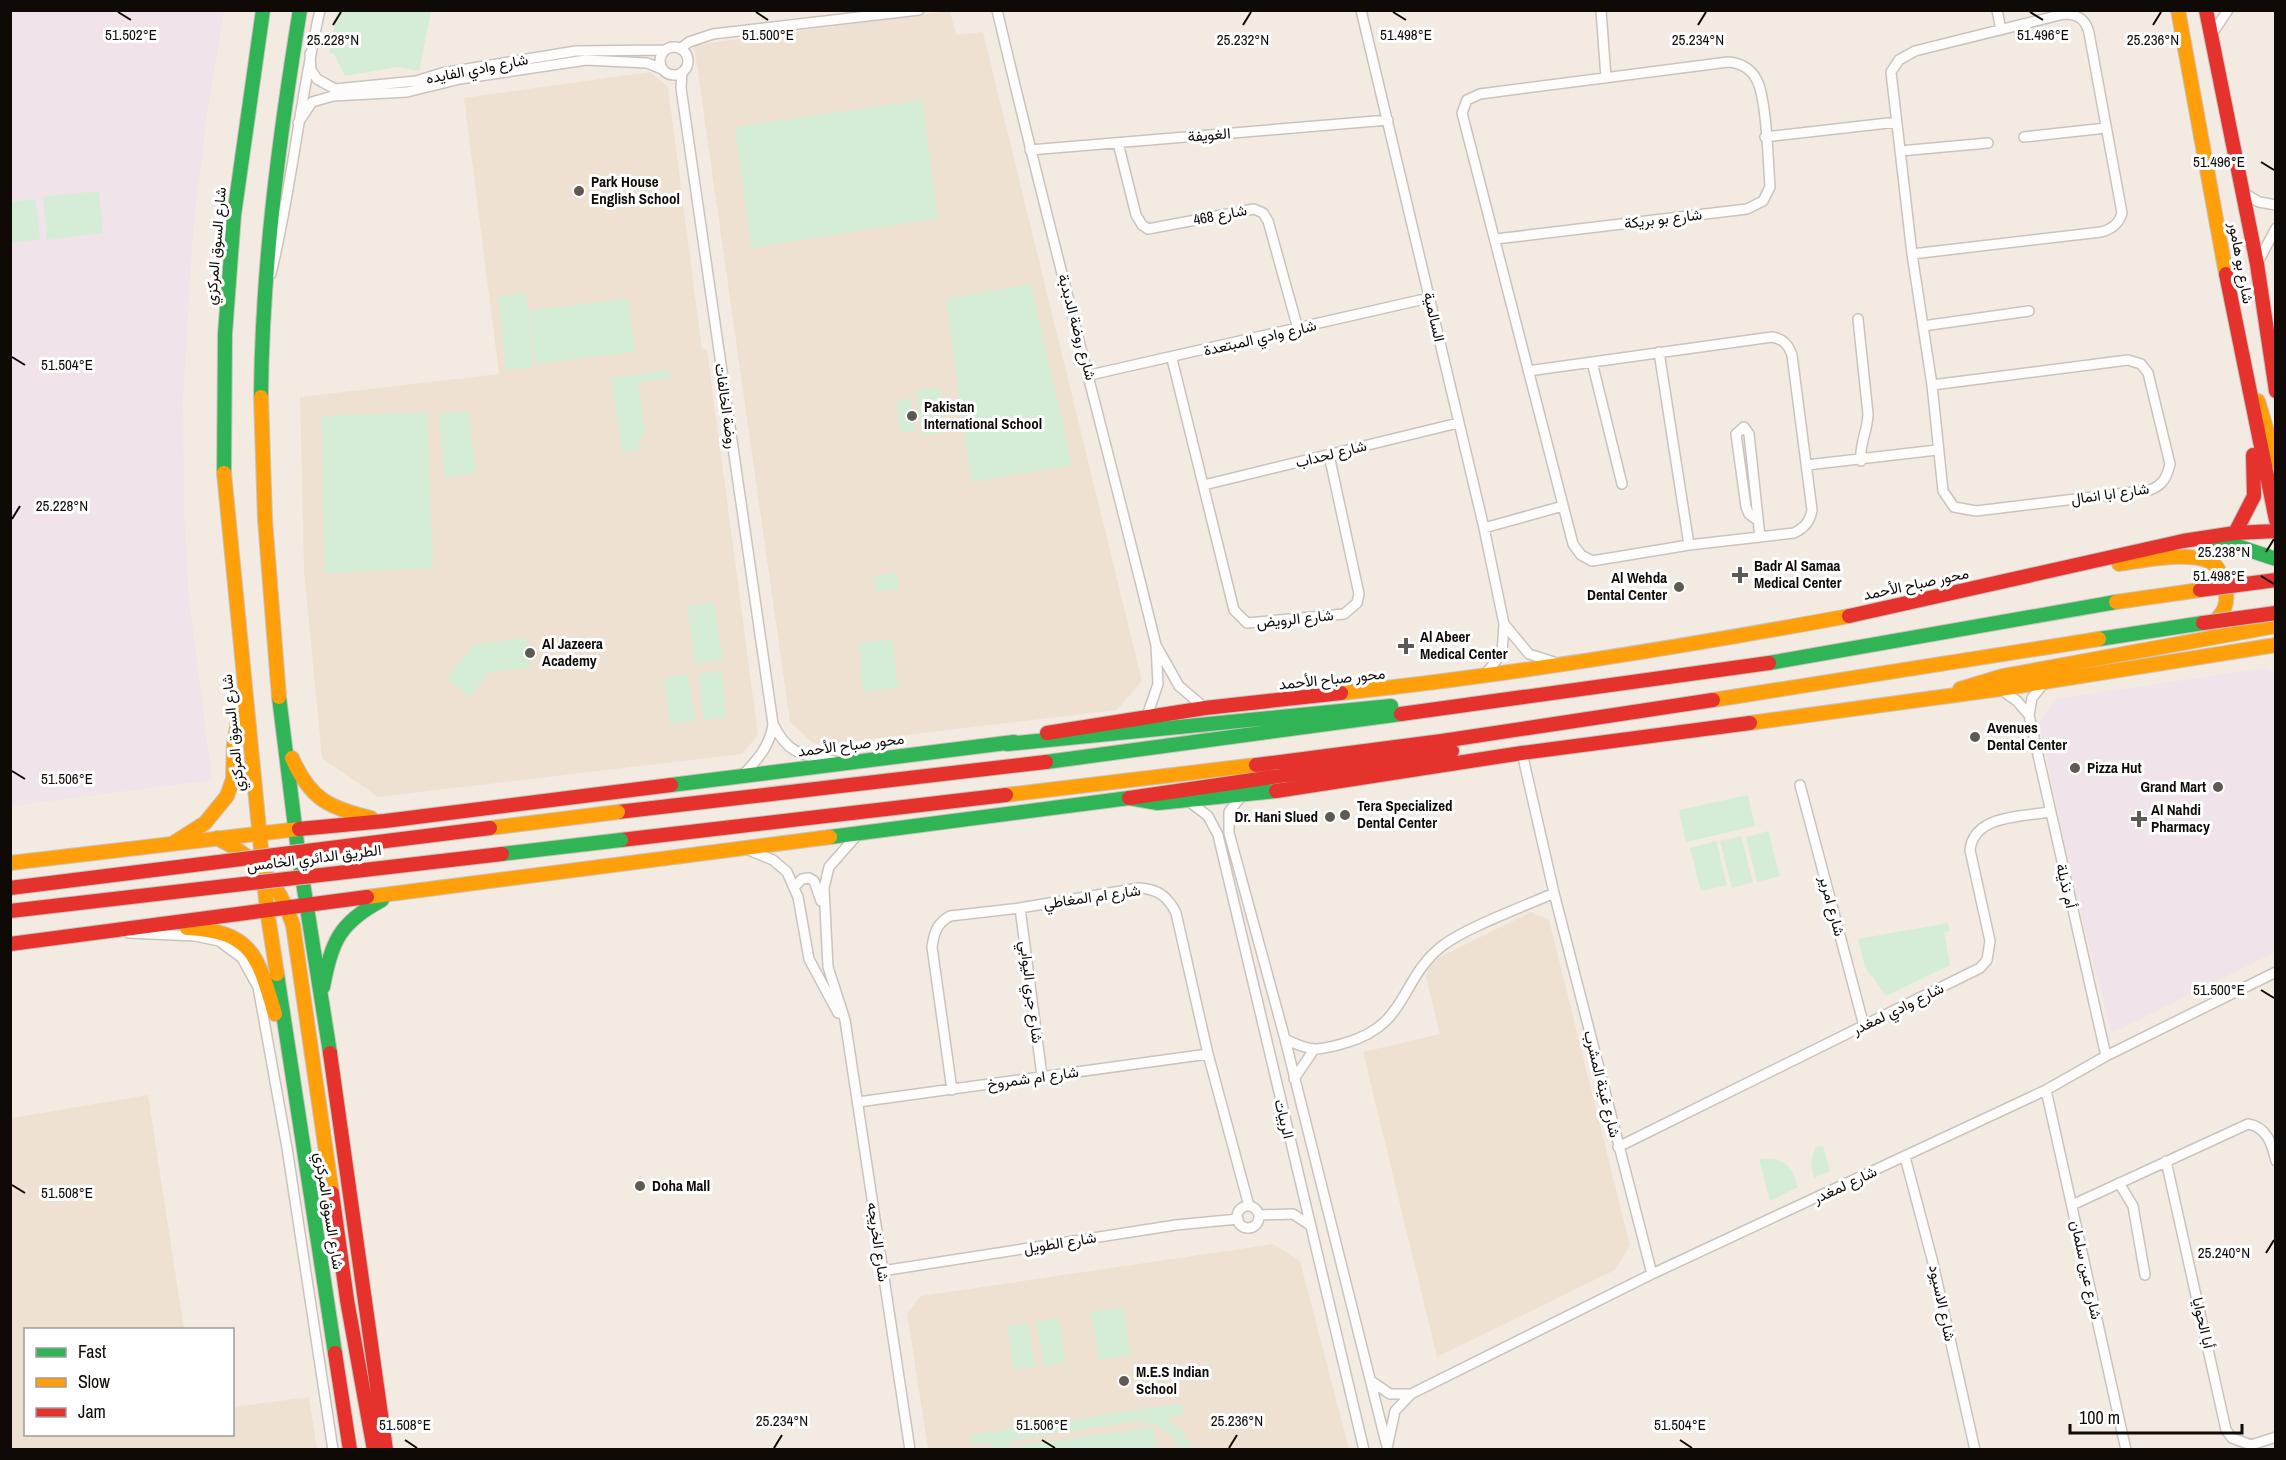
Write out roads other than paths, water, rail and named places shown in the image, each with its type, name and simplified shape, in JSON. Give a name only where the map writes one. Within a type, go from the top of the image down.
[{"type":"main road","name":"شارع السوق المركزي","points":[[264,10],[234,215],[225,334],[224,483],[267,910],[350,1449]]},
{"type":"main road","name":"شارع السوق المركزي","points":[[300,10],[278,161],[265,297],[261,413],[264,507],[272,623],[295,829],[386,1449]]},
{"type":"main road","name":"شارع بو هامور","points":[[2178,10],[2244,372],[2276,520]]},
{"type":"main road","name":"شارع بو هامور","points":[[2205,10],[2257,264],[2276,392]]},
{"type":"main road","points":[[2244,372],[2257,399],[2276,460]]},
{"type":"main road","points":[[2235,534],[2250,506],[2255,486],[2244,372]]},
{"type":"main road","name":"محور صباح الأحمد","points":[[385,821],[1007,744],[1044,734],[1147,716],[1484,676],[1564,664],[1773,631],[2081,566],[2183,541],[2276,531]]},
{"type":"main road","points":[[2183,541],[2231,544],[2276,559]]},
{"type":"main road","points":[[2081,566],[2196,558],[2215,565],[2220,573],[2228,603],[2222,616],[2188,642]]},
{"type":"main road","points":[[1007,744],[1334,710],[1420,704],[1458,707],[1761,665],[2092,606],[2276,580]]},
{"type":"main road","points":[[10,944],[1129,798],[1487,745],[1538,728],[1701,704],[1998,653],[2276,613]]},
{"type":"main road","points":[[1951,695],[1965,687],[2004,676],[2276,626]]},
{"type":"main road","points":[[1129,798],[1146,803],[1242,795],[1522,753],[2000,689],[2276,645]]},
{"type":"main road","points":[[2255,648],[2276,652]]},
{"type":"main road","points":[[172,843],[205,823],[227,796],[233,779],[234,743],[245,687]]},
{"type":"main road","name":"الطريق الدائري الخامس","points":[[10,888],[618,812],[938,777],[1458,707]]},
{"type":"main road","name":"الطريق الدائري الخامس","points":[[10,911],[621,840],[1538,728]]},
{"type":"main road","points":[[285,737],[300,778],[311,793],[339,810],[385,821]]},
{"type":"main road","name":"الطريق الدائري الخامس","points":[[10,863],[260,832],[385,821]]},
{"type":"main road","points":[[216,838],[244,850],[263,866],[278,887],[288,908],[295,934],[346,1288],[374,1449]]},
{"type":"main road","points":[[321,995],[332,947],[341,929],[357,913],[390,895]]},
{"type":"main road","points":[[153,924],[221,930],[251,950],[261,964],[288,1053]]},
{"type":"street","name":"شارع السوق المركزي","points":[[265,297],[280,238],[310,54],[320,10]]},
{"type":"street","points":[[680,49],[689,42],[712,34],[919,10]]},
{"type":"street","name":"شارع روضة الدبدبة","points":[[997,10],[1030,150],[1090,375],[1156,645],[1156,693],[1147,716]]},
{"type":"street","name":"السالمية","points":[[1361,10],[1484,528],[1504,624],[1502,653],[1484,676]]},
{"type":"street","points":[[1601,10],[1606,78]]},
{"type":"street","points":[[1997,10],[2001,30]]},
{"type":"street","points":[[2211,36],[2228,10]]},
{"type":"street","name":"شارع ابا انمال","points":[[1912,254],[2110,230],[2120,220],[2121,213],[2086,23],[2072,14],[2064,14],[1915,51],[1899,60],[1891,72],[1912,254],[1932,385],[1943,491],[1947,500],[1954,507],[1966,511],[2150,490],[2164,481],[2170,464],[2148,373],[2136,362],[2128,360],[1932,385]]},
{"type":"street","points":[[672,47],[680,49],[687,59],[682,72],[671,75],[662,69],[660,57],[665,50],[672,47]]},
{"type":"street","name":"شارع وادي الفايده","points":[[310,54],[311,70],[317,79],[335,89],[417,81],[442,73],[576,51],[665,50]]},
{"type":"street","name":"شارع وادي الفايده","points":[[298,123],[312,102],[333,96],[408,92],[460,79],[586,60],[647,63],[662,69]]},
{"type":"street","name":"شارع بو بريكة","points":[[1496,238],[1747,209],[1763,201],[1768,195],[1759,86],[1747,67],[1739,63],[1728,62],[1473,95],[1463,106],[1462,113],[1496,238],[1528,371],[1573,544],[1586,559],[1592,561],[1689,545],[1794,533],[1807,524],[1812,510],[1807,465],[1792,355],[1786,342],[1772,337],[1528,371]]},
{"type":"street","name":"روضة الخالفات","points":[[682,72],[681,88],[773,724],[771,738],[763,752],[743,775]]},
{"type":"street","name":"روضة الخالفات","points":[[671,75],[681,88]]},
{"type":"street","name":"الغويفة","points":[[1030,150],[1388,120]]},
{"type":"street","points":[[1765,137],[1897,122]]},
{"type":"street","points":[[2024,137],[2106,128]]},
{"type":"street","name":"شارع 468","points":[[1118,143],[1136,215],[1142,225],[1148,229],[1254,209],[1263,213],[1268,221],[1298,329]]},
{"type":"street","points":[[1900,151],[1988,143]]},
{"type":"street","points":[[2242,191],[2259,202],[2276,205]]},
{"type":"street","points":[[2257,264],[2276,228]]},
{"type":"street","name":"شارع وادي المبتعدة","points":[[1090,375],[1172,359],[1429,298]]},
{"type":"street","points":[[1923,326],[2029,311]]},
{"type":"street","points":[[1858,319],[1868,421],[1861,445],[1861,460]]},
{"type":"street","points":[[1659,352],[1689,545]]},
{"type":"street","name":"شارع الرويض","points":[[1172,359],[1234,610],[1247,623],[1257,624],[1344,614],[1357,603],[1359,594],[1329,455]]},
{"type":"street","points":[[1592,362],[1622,484]]},
{"type":"street","name":"شارع لحداب","points":[[1204,485],[1458,423]]},
{"type":"street","points":[[1756,519],[1749,514],[1746,507],[1736,434],[1743,427],[1749,434],[1758,506],[1756,519],[1760,537]]},
{"type":"street","points":[[1807,465],[1937,450]]},
{"type":"street","points":[[1742,472],[1753,471]]},
{"type":"street","points":[[1484,528],[1563,506]]},
{"type":"street","name":"السالمية","points":[[1504,624],[1529,654],[1564,664]]},
{"type":"street","name":"شارع روضة الدبدبة","points":[[1156,645],[1179,686],[1205,708]]},
{"type":"street","points":[[2029,715],[2032,698],[2045,682]]},
{"type":"street","points":[[2000,689],[2017,701],[2029,715]]},
{"type":"street","name":"أم نذيلة","points":[[2029,715],[2049,812],[2106,1056]]},
{"type":"street","name":"روضة الخالفات","points":[[773,724],[786,746],[798,754],[842,763]]},
{"type":"street","name":"شارع غينة المشرب","points":[[1522,753],[1554,893],[1652,1274]]},
{"type":"street","name":"شارع امرير","points":[[1800,785],[1864,1026]]},
{"type":"street","name":"الربيات","points":[[1242,795],[1229,812],[1229,833],[1285,1039],[1388,1449]]},
{"type":"street","name":"الربيات","points":[[1186,800],[1208,816],[1218,835],[1364,1449]]},
{"type":"street","name":"شارع وادي لمغدر","points":[[1618,1147],[1980,968],[1987,960],[1990,941],[1970,850],[1973,835],[1984,824],[2049,812]]},
{"type":"street","name":"شارع الخريجه","points":[[860,832],[829,867],[823,906],[828,967],[845,1020],[910,1449]]},
{"type":"street","name":"شارع الخريجه","points":[[741,847],[773,860],[785,869],[794,887],[809,959],[837,1010],[846,1035]]},
{"type":"street","name":"شارع الخريجه","points":[[794,887],[802,879],[809,878],[814,881],[823,906]]},
{"type":"street","name":"شارع ام المغاطي","points":[[952,1090],[932,947],[937,926],[950,916],[1020,908],[1139,888],[1151,889],[1171,903],[1176,913],[1208,1054],[1249,1206]]},
{"type":"street","points":[[1285,1039],[1313,1051],[1363,1038],[1381,1027],[1396,1012],[1427,960],[1443,945],[1554,893]]},
{"type":"street","name":"شارع جري اليوابي","points":[[1020,908],[1042,1076]]},
{"type":"street","points":[[101,932],[208,938],[238,953],[251,970],[261,998],[276,1079],[333,1449]]},
{"type":"street","name":"شارع لمغدر","points":[[1388,1449],[1395,1411],[1412,1394],[1652,1274],[2046,1090],[2106,1056],[2276,972]]},
{"type":"street","points":[[1294,1080],[1313,1051]]},
{"type":"street","name":"شارع ام شمروخ","points":[[858,1102],[1208,1054]]},
{"type":"street","name":"شارع عين سلمان","points":[[2046,1090],[2126,1449]]},
{"type":"street","points":[[2072,1205],[2248,1124],[2259,1127],[2265,1133],[2276,1161]]},
{"type":"street","name":"شارع الاسيود","points":[[1905,1156],[1932,1259],[1975,1449]]},
{"type":"street","name":"أبا الحوايا","points":[[2166,1161],[2226,1430],[2232,1438],[2251,1445],[2276,1437]]},
{"type":"street","points":[[2119,1183],[2133,1206],[2145,1275]]},
{"type":"street","points":[[1249,1206],[1253,1207],[1259,1215],[1258,1220],[1250,1227],[1245,1227],[1238,1219],[1240,1210],[1249,1206]]},
{"type":"street","points":[[1259,1215],[1293,1214],[1310,1225]]},
{"type":"street","name":"شارع الطويل","points":[[882,1271],[1176,1225],[1238,1219]]},
{"type":"street","points":[[1371,1381],[1390,1394],[1412,1394]]},
{"type":"place","name":"Park House English School","points":[[579,191]]},
{"type":"place","name":"Pakistan International School","points":[[912,416]]},
{"type":"place","name":"Badr Al Samaa Medical Center","points":[[1740,575]]},
{"type":"place","name":"Al Wehda Dental Center","points":[[1679,587]]},
{"type":"place","name":"Al Abeer Medical Center","points":[[1406,646]]},
{"type":"place","name":"Al Jazeera Academy","points":[[530,653]]},
{"type":"place","name":"Avenues Dental Center","points":[[1975,737]]},
{"type":"place","name":"Pizza Hut","points":[[2075,768]]},
{"type":"place","name":"Grand Mart","points":[[2218,787]]},
{"type":"place","name":"Tera Specialized Dental Center","points":[[1345,815]]},
{"type":"place","name":"Dr. Hani Slued","points":[[1330,817]]},
{"type":"place","name":"Al Nahdi Pharmacy","points":[[2139,819]]},
{"type":"place","name":"Doha Mall","points":[[640,1186]]},
{"type":"place","name":"M.E.S Indian School","points":[[1124,1381]]}]
